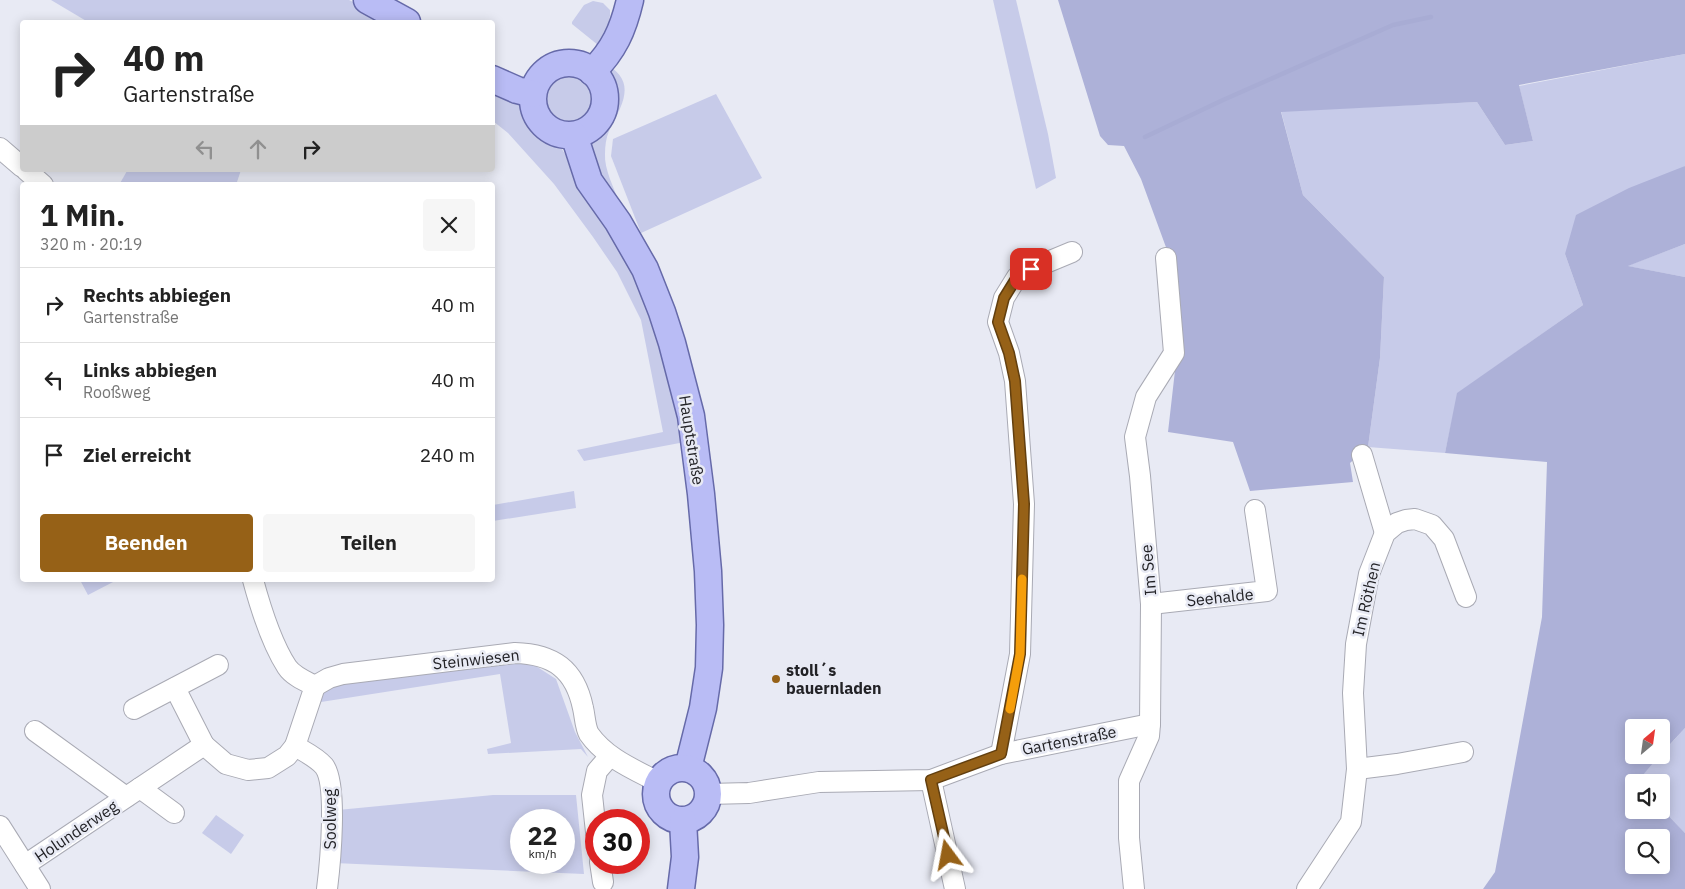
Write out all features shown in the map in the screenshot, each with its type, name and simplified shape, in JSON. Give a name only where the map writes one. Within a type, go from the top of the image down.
[{"type":"main road","points":[[367,0],[403,20]]},
{"type":"main road","points":[[592,72],[607,57],[618,37],[630,0]]},
{"type":"main road","points":[[561,64],[577,65],[592,72],[600,81],[604,92],[605,104],[602,115],[595,125],[585,132],[574,135],[553,131],[545,125],[538,117],[534,107],[536,86],[542,76],[550,69],[561,64]]},
{"type":"main road","points":[[495,80],[517,90],[534,94]]},
{"type":"main road","name":"Hauptstraße","points":[[574,135],[589,181],[618,222],[645,269],[672,343],[691,416],[702,504],[708,571],[710,625],[709,668],[703,708],[688,768]]},
{"type":"main road","points":[[688,768],[703,778],[707,785],[708,794],[707,801],[699,814],[683,821],[670,818],[658,806],[656,790],[658,782],[668,772],[674,769],[688,768]]},
{"type":"main road","points":[[681,889],[685,857],[683,821]]},
{"type":"street","points":[[0,148],[20,165]]},
{"type":"street","points":[[28,172],[40,182]]},
{"type":"street","points":[[1001,754],[1020,654],[1024,504],[1015,381],[1009,353],[998,322],[1004,298],[1017,277],[1072,252]]},
{"type":"street","name":"Im See","points":[[1134,889],[1129,838],[1129,781],[1149,736],[1151,604],[1135,437],[1146,397],[1174,353],[1166,258]]},
{"type":"street","points":[[1362,455],[1385,533],[1406,520],[1415,519],[1432,526],[1444,539],[1466,597]]},
{"type":"street","name":"Seehalde","points":[[1151,604],[1267,591],[1256,510]]},
{"type":"street","name":"Im Röthen","points":[[1310,887],[1351,822],[1357,769],[1353,693],[1356,644],[1369,574],[1385,533]]},
{"type":"street","points":[[175,688],[204,745],[226,764],[248,770],[268,768],[287,756],[295,746],[315,686],[300,679],[287,668],[266,621],[254,582]]},
{"type":"street","name":"Steinwiesen","points":[[315,686],[329,678],[343,674],[515,653],[533,653],[562,666],[572,678],[583,707],[588,731],[600,748],[610,756],[658,782]]},
{"type":"street","points":[[134,709],[218,665]]},
{"type":"street","name":"Gartenstraße","points":[[708,794],[749,793],[819,782],[931,780],[1001,754],[1150,724]]},
{"type":"street","name":"Holunderweg","points":[[35,731],[133,793]]},
{"type":"street","name":"Holunderweg","points":[[25,865],[204,745]]},
{"type":"street","name":"Soolweg","points":[[295,746],[312,756],[324,767],[329,777],[332,808],[327,889]]},
{"type":"street","points":[[1357,769],[1463,752]]},
{"type":"street","points":[[593,809],[592,794],[597,771],[610,756]]},
{"type":"street","points":[[931,780],[955,889]]},
{"type":"street","points":[[133,793],[174,812]]},
{"type":"street","name":"Holunderweg","points":[[0,826],[40,889]]},
{"type":"street","points":[[602,874],[603,882]]},
{"type":"shaded area","points":[[51,0],[349,0],[390,20],[85,20]]},
{"type":"shaded area","points":[[993,0],[1016,0],[1048,134],[1056,178],[1036,189]]},
{"type":"shaded area","points":[[1058,0],[1685,0],[1685,54],[1519,85],[1533,141],[1505,145],[1477,102],[1281,112],[1303,195],[1384,277],[1380,358],[1368,447],[1350,463],[1353,482],[1250,491],[1233,442],[1168,432],[1177,353],[1167,250],[1141,179],[1124,146],[1108,145],[1100,136]]},
{"type":"shaded area","points":[[593,1],[603,3],[610,10],[605,33],[598,45],[572,24],[584,5]]},
{"type":"shaded area","points":[[1685,54],[1685,166],[1565,254],[1583,305],[1458,393],[1445,453],[1368,447],[1380,358],[1384,277],[1303,195],[1281,111],[1477,102],[1505,145],[1533,141],[1519,86]]},
{"type":"shaded area","points":[[612,68],[619,75],[625,90],[621,107],[607,136],[605,148],[608,172],[619,202],[601,182],[596,171],[592,151],[594,133],[609,106]]},
{"type":"shaded area","points":[[568,70],[579,72],[588,78],[594,87],[596,98],[594,109],[588,118],[579,124],[568,126],[557,124],[548,118],[542,109],[540,98],[542,87],[548,78],[557,72]]},
{"type":"shaded area","points":[[495,91],[520,103],[537,129],[558,143],[565,154],[574,177],[618,241],[647,301],[685,442],[584,461],[577,450],[663,432],[641,320],[617,272],[593,237],[554,184],[508,133],[495,123]]},
{"type":"shaded area","points":[[716,94],[762,178],[641,233],[611,156],[613,139]]},
{"type":"shaded area","points":[[1685,166],[1685,244],[1628,266],[1685,277],[1685,728],[1670,744],[1670,719],[1625,719],[1625,764],[1652,764],[1644,774],[1625,774],[1625,819],[1670,819],[1670,817],[1685,833],[1685,889],[1483,889],[1495,872],[1542,617],[1547,462],[1445,453],[1457,393],[1583,305],[1565,254],[1576,215],[1629,188]]},
{"type":"shaded area","points":[[126,172],[240,172],[237,182],[121,182]]},
{"type":"shaded area","points":[[1685,244],[1685,277],[1627,266]]},
{"type":"shaded area","points":[[574,491],[576,508],[495,521],[495,505]]},
{"type":"shaded area","points":[[81,582],[113,582],[88,595]]},
{"type":"shaded area","points":[[528,661],[556,679],[575,732],[588,757],[581,749],[488,754],[487,749],[511,743],[500,674],[321,702],[311,700],[301,684]]},
{"type":"shaded area","points":[[1685,728],[1685,833],[1670,817],[1670,774],[1643,774],[1652,764],[1670,764],[1670,745]]},
{"type":"shaded area","points":[[493,795],[576,795],[584,874],[575,874],[575,809],[510,809],[510,871],[334,863],[338,810]]},
{"type":"shaded area","points":[[216,815],[244,835],[231,854],[202,833]]},
{"type":"waterway","points":[[1145,137],[1223,100],[1393,25],[1431,17]]},
{"type":"slow traffic","points":[[1010,709],[1020,654],[1022,579]]},
{"type":"place","name":"stoll´s bauernladen","points":[[776,679]]},
{"type":"route","points":[[948,855],[931,780],[1001,754],[1020,654],[1024,504],[1015,381],[1009,353],[998,322],[1004,298],[1017,277],[1031,269]]}]
